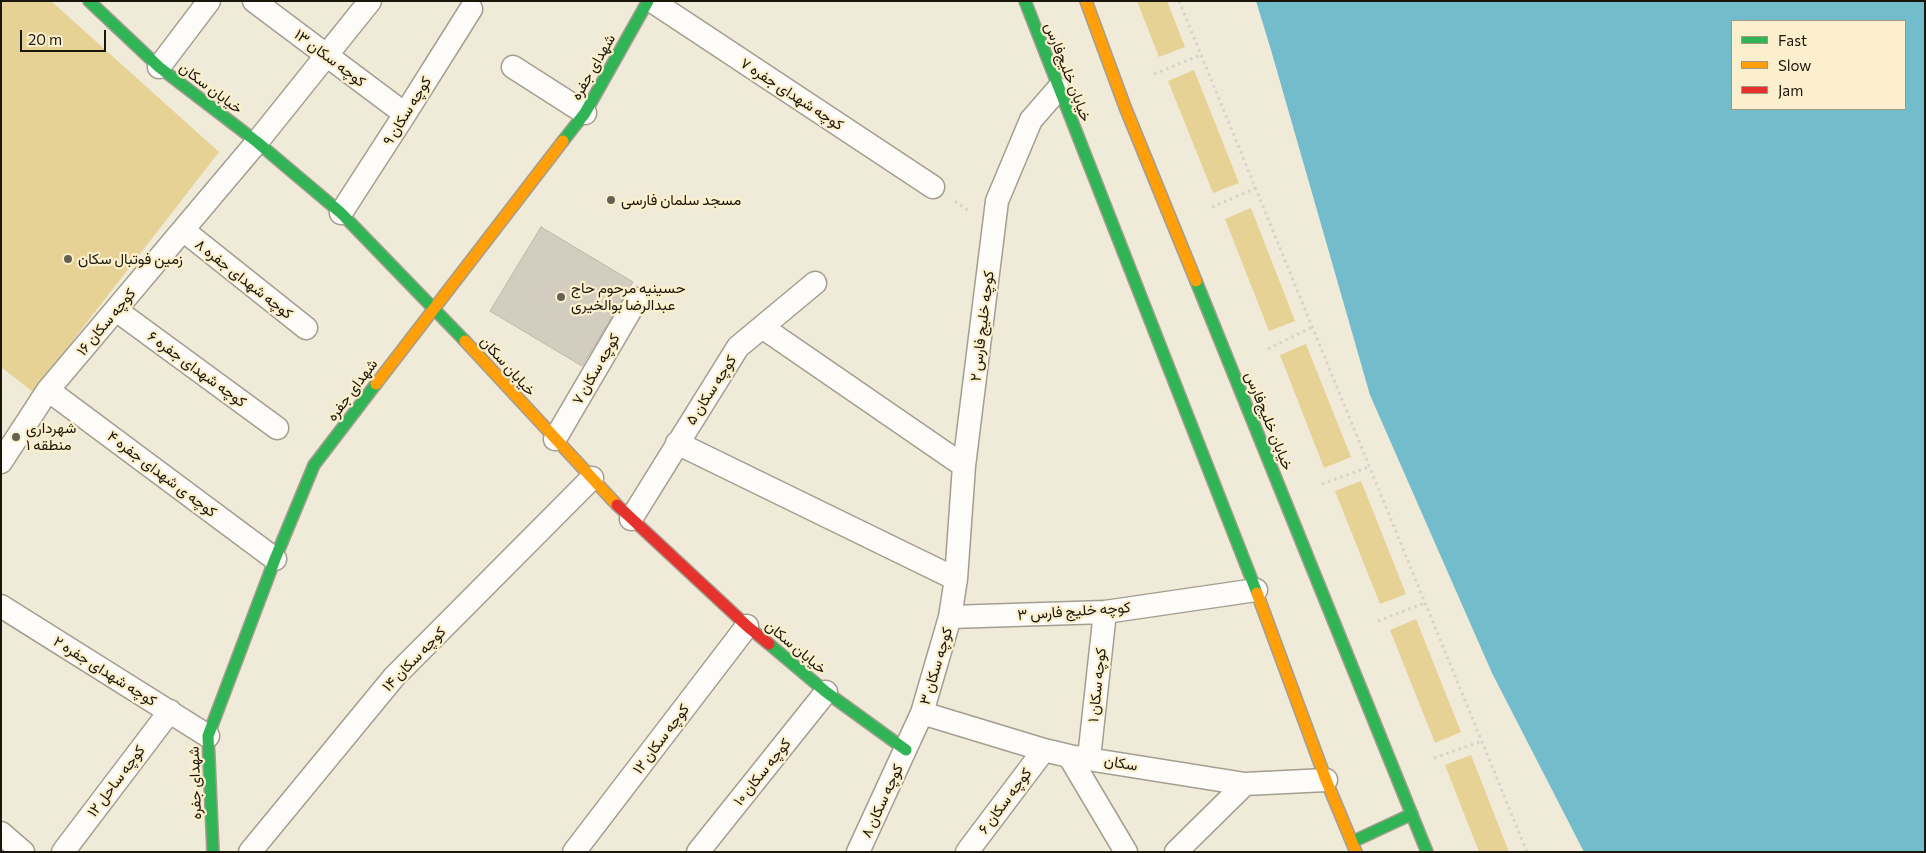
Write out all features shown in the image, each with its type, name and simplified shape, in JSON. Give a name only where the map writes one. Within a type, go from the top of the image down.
[{"type":"street","name":"خیابان سکان","points":[[89,1],[159,67],[258,142],[341,213],[434,307],[555,439],[632,519],[747,626],[826,692],[906,750]]},
{"type":"street","points":[[159,67],[210,1]]},
{"type":"street","name":"کوچه سکان ۱۳","points":[[254,1],[406,114]]},
{"type":"street","name":"کوچه سکان ۱۶","points":[[1,462],[9,431],[48,390],[258,142],[370,1]]},
{"type":"street","name":"شهدای جفره","points":[[213,852],[208,736],[275,559],[314,465],[585,113],[648,1]]},
{"type":"street","name":"کوچه شهدای جفره ۷","points":[[652,1],[933,187]]},
{"type":"street","name":"خیابان خلیج‌فارس","points":[[1024,1],[1256,590],[1326,780],[1354,847]]},
{"type":"street","name":"خیابان خلیج‌فارس","points":[[1086,1],[1125,107],[1427,852]]},
{"type":"street","name":"کوچه سکان ۹","points":[[341,213],[406,114],[468,4]]},
{"type":"street","points":[[513,67],[585,113]]},
{"type":"street","name":"کوچه خلیج فارس ۲","points":[[956,579],[964,466],[998,201],[1031,120],[1058,89]]},
{"type":"street","name":"کوچه شهدای جفره ۸","points":[[183,230],[306,328]]},
{"type":"street","name":"کوچه سکان ۵","points":[[632,519],[738,347],[815,282]]},
{"type":"street","name":"کوچه سکان ۷","points":[[555,439],[637,299]]},
{"type":"street","name":"کوچه شهدای جفره ۶","points":[[116,310],[277,428]]},
{"type":"street","points":[[762,327],[964,466]]},
{"type":"street","name":"کوچه ی شهدای جفره ۴","points":[[48,390],[275,559]]},
{"type":"street","points":[[678,443],[956,579]]},
{"type":"street","name":"کوچه سکان ۱۴","points":[[250,852],[394,678],[592,478]]},
{"type":"street","name":"کوچه سکان ۳","points":[[906,750],[922,713],[950,617],[956,579]]},
{"type":"street","name":"کوچه خلیج فارس ۳","points":[[950,617],[1105,612],[1256,590]]},
{"type":"street","name":"کوچه شهدای جفره ۲","points":[[1,606],[208,736]]},
{"type":"street","name":"کوچه سکان ۱","points":[[1079,757],[1105,612]]},
{"type":"street","name":"کوچه سکان ۱۲","points":[[574,852],[747,626]]},
{"type":"street","name":"کوچه سکان ۱۰","points":[[698,852],[826,692]]},
{"type":"street","name":"کوچه ساحل ۱۲","points":[[63,852],[170,711]]},
{"type":"street","name":"سکان","points":[[922,713],[1044,750],[1079,757],[1245,784],[1326,780]]},
{"type":"street","name":"کوچه سکان ۸","points":[[858,852],[906,750]]},
{"type":"street","name":"کوچه سکان ۶","points":[[967,852],[1044,750]]},
{"type":"street","points":[[1079,757],[1126,852]]},
{"type":"street","points":[[1176,852],[1245,784]]},
{"type":"street","points":[[1354,847],[1412,814]]},
{"type":"street","points":[[1,833],[23,852]]},
{"type":"path","points":[[1179,1],[1527,852]]},
{"type":"path","points":[[1154,74],[1201,54]]},
{"type":"path","points":[[933,187],[994,227]]},
{"type":"path","points":[[1212,208],[1256,188]]},
{"type":"path","points":[[1268,349],[1312,327]]},
{"type":"path","points":[[1322,484],[1369,467]]},
{"type":"path","points":[[1378,621],[1425,603]]},
{"type":"path","points":[[1434,758],[1482,741]]},
{"type":"shaded area","name":"زمین فوتبال سکان","points":[[1,1],[51,1],[219,152],[33,392],[1,367]]},
{"type":"shaded area","points":[[1137,1],[1167,1],[1185,47],[1159,57]]},
{"type":"shaded area","points":[[1194,70],[1239,183],[1213,193],[1168,81]]},
{"type":"shaded area","points":[[1251,208],[1295,321],[1269,331],[1225,219]]},
{"type":"shaded area","points":[[1306,344],[1351,457],[1324,468],[1280,355]]},
{"type":"shaded area","points":[[1361,481],[1406,594],[1380,604],[1335,491]]},
{"type":"shaded area","points":[[1416,619],[1461,732],[1435,743],[1390,630]]},
{"type":"shaded area","points":[[1471,755],[1509,852],[1479,852],[1445,765]]},
{"type":"water","points":[[1256,1],[1925,1],[1925,852],[1584,852],[1492,673],[1370,395]]},
{"type":"building","name":"حسینیه مرحوم حاج عبدالرضا بوالخیری","points":[[541,227],[633,282],[582,366],[490,311]]},
{"type":"traffic: fast","points":[[89,1],[159,67],[257,142],[341,213],[465,341]]},
{"type":"traffic: fast","points":[[563,141],[585,113],[648,1]]},
{"type":"traffic: fast","points":[[1025,1],[1257,593]]},
{"type":"traffic: fast","points":[[1196,281],[1427,852]]},
{"type":"traffic: fast","points":[[213,852],[208,736],[275,559],[314,465],[376,384]]},
{"type":"traffic: fast","points":[[769,644],[826,692],[906,750]]},
{"type":"traffic: fast","points":[[1352,842],[1412,814]]},
{"type":"traffic: slow","points":[[1086,1],[1125,107],[1196,281]]},
{"type":"traffic: slow","points":[[376,384],[563,141]]},
{"type":"traffic: slow","points":[[465,341],[617,505]]},
{"type":"traffic: slow","points":[[1257,593],[1326,780],[1356,852]]},
{"type":"traffic: jam","points":[[617,505],[747,626],[769,644]]},
{"type":"place","name":"مسجد سلمان فارسی","points":[[611,200]]},
{"type":"place","name":"زمین فوتبال سکان","points":[[68,259]]},
{"type":"place","name":"حسینیه مرحوم حاج عبدالرضا بوالخیری","points":[[561,297]]},
{"type":"place","name":"شهرداری منطقه ١","points":[[16,437]]}]
